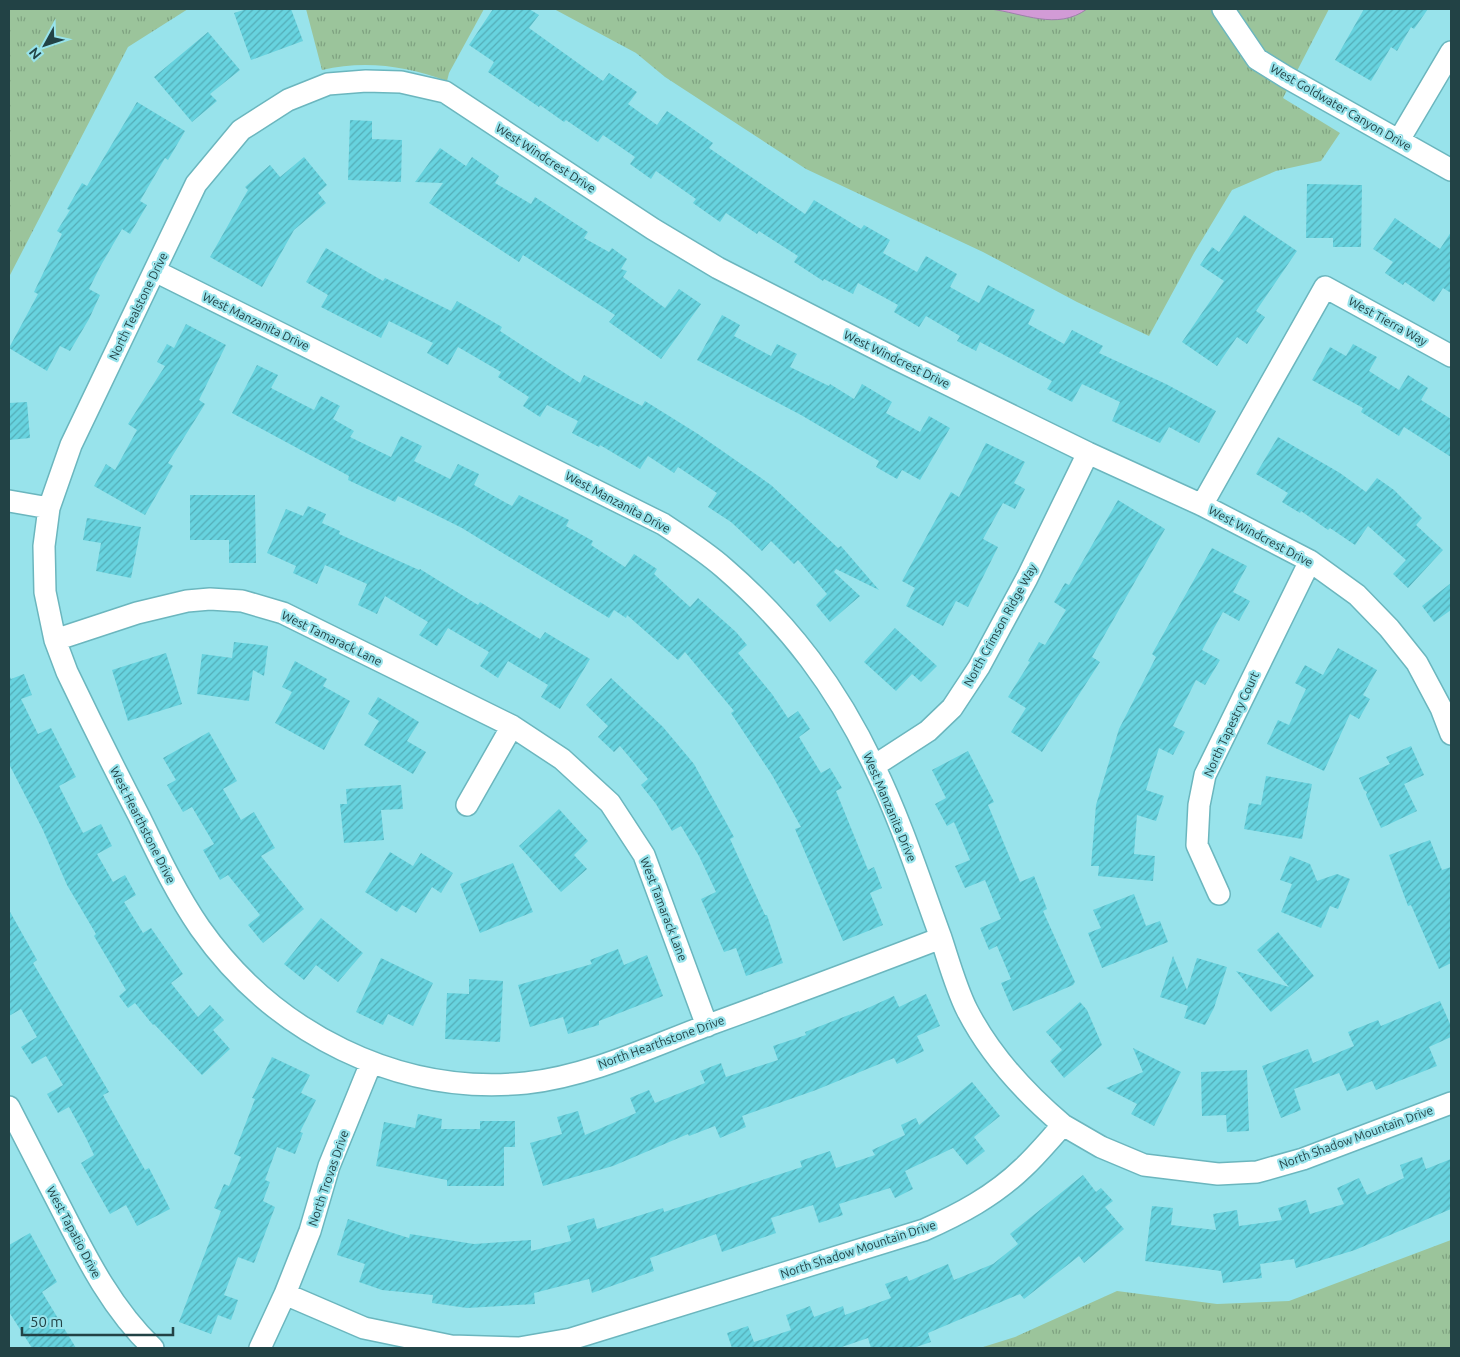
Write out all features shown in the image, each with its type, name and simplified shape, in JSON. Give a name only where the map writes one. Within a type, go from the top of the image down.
[{"type":"street","name":"West Goldwater Canyon Drive","points":[[1222,9],[1257,59],[1451,170]]},
{"type":"street","points":[[1399,140],[1451,52]]},
{"type":"street","name":"West Windcrest Drive","points":[[288,100],[328,84],[366,80],[401,82],[446,92],[653,229],[718,268],[896,360],[1088,453],[1202,505],[1310,561],[1357,595],[1390,628],[1418,663],[1441,708],[1451,734]]},
{"type":"street","name":"North Tealstone Drive","points":[[49,508],[71,445],[196,184],[241,130],[288,100]]},
{"type":"street","name":"West Manzanita Drive","points":[[155,271],[664,524],[724,568],[776,617],[815,664],[841,705],[874,766],[909,848],[966,1008],[988,1046],[1016,1082],[1063,1125]]},
{"type":"street","name":"West Tierra Way","points":[[1202,505],[1325,287],[1451,356]]},
{"type":"street","name":"North Crimson Ridge Way","points":[[874,766],[928,731],[952,708],[979,667],[1027,578],[1088,453]]},
{"type":"street","points":[[9,501],[49,508]]},
{"type":"street","name":"West Hearthstone Drive","points":[[49,508],[44,546],[45,592],[55,640],[67,672],[177,893],[201,930],[226,962],[258,995],[301,1028],[371,1064]]},
{"type":"street","name":"North Tapestry Court","points":[[1219,894],[1197,845],[1199,805],[1205,775],[1310,561]]},
{"type":"street","name":"West Tamarack Lane","points":[[55,640],[137,613],[186,601],[210,599],[242,601],[283,613],[512,726],[562,759],[610,803],[644,855],[707,1026]]},
{"type":"street","points":[[467,805],[512,726]]},
{"type":"street","name":"North Hearthstone Drive","points":[[371,1064],[394,1071],[449,1082],[491,1085],[527,1083],[556,1078],[626,1057],[941,938]]},
{"type":"street","name":"North Trovas Drive","points":[[285,1294],[310,1231],[329,1166],[371,1064]]},
{"type":"street","name":"North Shadow Mountain Drive","points":[[285,1294],[364,1328],[451,1346],[519,1348],[571,1339],[924,1230],[959,1214],[995,1191],[1024,1168],[1063,1125],[1101,1147],[1144,1166],[1218,1174],[1257,1172],[1303,1158],[1451,1103]]},
{"type":"street","name":"West Tapatio Drive","points":[[9,1107],[91,1267],[116,1306],[138,1334],[153,1348]]},
{"type":"street","points":[[260,1348],[285,1294]]},
{"type":"green space","points":[[9,9],[188,9],[128,47],[9,277]]},
{"type":"green space","points":[[306,9],[484,9],[449,73],[447,81],[401,68],[385,66],[354,65],[322,70]]},
{"type":"green space","points":[[554,9],[1329,9],[1283,98],[1340,133],[1321,161],[1276,171],[1232,190],[1194,253],[1149,336],[1077,302],[983,252],[806,169],[665,77],[636,53]]},
{"type":"green space","points":[[1451,1240],[1451,1348],[980,1348],[1015,1337],[1117,1291],[1217,1304],[1289,1301]]},
{"type":"shaded area","points":[[990,9],[1087,9],[1064,19],[1052,20]]},
{"type":"building","points":[[247,9],[291,9],[303,41],[251,60],[234,13]]},
{"type":"building","points":[[493,9],[529,9],[539,15],[529,28],[603,81],[609,73],[637,92],[628,104],[657,125],[667,111],[713,143],[709,148],[805,214],[814,200],[861,229],[864,225],[890,240],[883,253],[917,272],[926,256],[957,274],[950,287],[979,303],[988,285],[1035,310],[1028,324],[1064,344],[1072,330],[1103,346],[1099,353],[1166,384],[1216,411],[1199,443],[1169,427],[1160,443],[1112,421],[1120,402],[1082,384],[1072,402],[1047,389],[1052,381],[980,342],[976,351],[957,341],[960,336],[926,316],[919,327],[894,312],[898,305],[858,283],[853,294],[824,279],[823,281],[794,262],[798,256],[759,231],[757,234],[726,213],[720,222],[693,203],[696,199],[656,171],[651,179],[630,164],[635,157],[603,135],[598,142],[566,120],[564,122],[540,105],[539,107],[488,72],[494,62],[469,45]]},
{"type":"building","points":[[1364,9],[1428,9],[1414,29],[1411,27],[1397,51],[1391,47],[1371,81],[1335,60]]},
{"type":"building","points":[[208,32],[240,70],[210,94],[217,101],[192,122],[154,77]]},
{"type":"building","points":[[137,102],[185,131],[168,160],[165,158],[140,201],[147,205],[130,234],[122,229],[100,267],[89,289],[100,295],[89,319],[70,351],[60,346],[47,371],[9,348],[38,294],[34,292],[62,234],[57,231],[70,210],[67,209],[82,183],[87,186]]},
{"type":"building","points":[[350,120],[372,121],[372,139],[402,140],[401,182],[348,180]]},
{"type":"building","points":[[440,148],[466,166],[472,157],[499,176],[495,183],[531,204],[535,197],[588,232],[584,238],[609,252],[612,248],[627,259],[621,269],[627,271],[623,277],[665,308],[679,289],[701,304],[661,359],[609,322],[615,315],[523,255],[519,262],[429,203],[443,183],[415,182]]},
{"type":"building","points":[[304,157],[327,185],[318,193],[326,203],[294,230],[262,287],[210,257],[248,190],[245,187],[270,165],[280,177]]},
{"type":"building","points":[[1307,184],[1362,185],[1361,247],[1333,247],[1333,238],[1306,238]]},
{"type":"building","points":[[1244,215],[1297,251],[1256,311],[1265,317],[1247,344],[1237,337],[1217,366],[1182,342],[1224,281],[1200,265],[1212,247],[1219,252]]},
{"type":"building","points":[[1395,218],[1440,249],[1451,232],[1451,293],[1443,288],[1434,302],[1405,282],[1403,285],[1385,273],[1393,262],[1373,249]]},
{"type":"building","points":[[326,248],[383,281],[385,278],[451,311],[457,301],[502,327],[500,331],[580,383],[584,375],[642,406],[645,401],[698,434],[771,485],[838,548],[841,546],[879,590],[836,569],[834,572],[860,596],[830,622],[816,605],[827,594],[798,560],[794,564],[771,541],[762,551],[731,522],[708,507],[717,493],[678,467],[674,473],[648,456],[640,469],[600,445],[599,447],[572,433],[578,421],[547,405],[540,417],[523,406],[529,397],[498,377],[501,372],[458,347],[448,365],[427,353],[433,343],[389,321],[381,338],[321,307],[328,295],[306,282]]},
{"type":"building","points":[[722,315],[740,325],[734,336],[771,356],[777,344],[797,354],[790,367],[829,386],[830,384],[854,399],[862,384],[892,402],[886,413],[920,432],[929,416],[950,428],[920,480],[902,470],[897,479],[876,467],[879,461],[801,415],[697,360]]},
{"type":"building","points":[[186,324],[226,345],[199,400],[205,404],[168,463],[173,466],[145,515],[94,486],[106,464],[115,470],[137,430],[128,424],[165,366],[157,362],[167,344],[174,348]]},
{"type":"building","points":[[1353,344],[1377,357],[1369,371],[1399,390],[1408,375],[1428,388],[1421,400],[1451,419],[1451,457],[1404,427],[1399,436],[1361,412],[1363,408],[1312,380],[1330,347],[1346,356]]},
{"type":"building","points":[[257,365],[278,375],[271,388],[314,410],[321,396],[340,406],[333,419],[354,431],[350,437],[391,457],[401,436],[422,446],[414,461],[450,479],[458,464],[479,474],[474,485],[512,506],[519,495],[569,520],[566,526],[593,541],[591,545],[625,567],[634,554],[657,569],[654,574],[690,607],[698,598],[736,632],[747,645],[738,653],[772,694],[788,718],[798,711],[810,729],[799,737],[821,773],[830,768],[842,788],[836,791],[868,870],[874,867],[882,888],[870,893],[883,925],[843,941],[795,829],[801,827],[772,775],[731,713],[734,711],[685,652],[678,660],[627,615],[626,618],[614,610],[609,618],[462,528],[398,496],[395,502],[348,480],[349,476],[232,413]]},
{"type":"building","points":[[27,402],[30,438],[9,440],[9,403]]},
{"type":"building","points":[[1278,437],[1340,473],[1366,492],[1377,478],[1394,490],[1422,518],[1416,525],[1443,550],[1408,588],[1393,574],[1406,560],[1368,526],[1355,545],[1330,528],[1328,530],[1301,511],[1300,513],[1282,502],[1288,493],[1256,474]]},
{"type":"building","points":[[986,443],[1025,462],[1014,483],[1025,489],[1015,509],[1003,503],[983,539],[998,547],[968,607],[956,601],[943,626],[906,606],[915,588],[902,581],[951,492],[959,497]]},
{"type":"building","points":[[190,495],[255,495],[256,563],[229,563],[229,540],[190,540]]},
{"type":"building","points":[[1118,500],[1165,529],[1092,657],[1100,662],[1042,752],[1011,732],[1026,708],[1008,697],[1030,662],[1028,661],[1039,642],[1045,645],[1066,610],[1054,602],[1065,583],[1069,585]]},
{"type":"building","points":[[308,506],[326,514],[322,523],[340,531],[339,534],[420,569],[478,605],[480,602],[540,639],[545,632],[590,659],[560,709],[541,697],[548,685],[508,661],[498,678],[480,666],[489,652],[448,628],[437,646],[419,635],[428,622],[385,596],[377,614],[358,605],[367,584],[325,565],[317,584],[293,573],[296,566],[267,553],[286,509],[303,516]]},
{"type":"building","points":[[87,518],[141,527],[131,578],[96,571],[101,543],[83,540]]},
{"type":"building","points":[[1212,548],[1247,566],[1233,592],[1250,601],[1239,621],[1223,612],[1202,650],[1220,660],[1205,685],[1196,680],[1173,726],[1185,732],[1173,755],[1159,748],[1146,790],[1164,796],[1156,821],[1137,815],[1134,854],[1155,856],[1153,881],[1098,876],[1099,866],[1091,866],[1096,805],[1119,729],[1156,657],[1152,654]]},
{"type":"building","points":[[1451,583],[1451,610],[1434,622],[1422,606]]},
{"type":"building","points":[[895,628],[937,666],[921,682],[912,674],[896,691],[864,662]]},
{"type":"building","points":[[234,642],[268,646],[264,676],[253,670],[249,701],[197,694],[202,654],[232,658]]},
{"type":"building","points":[[1338,648],[1377,670],[1363,695],[1370,699],[1359,719],[1350,714],[1324,771],[1267,744],[1278,720],[1289,725],[1306,689],[1295,683],[1305,665],[1323,675]]},
{"type":"building","points":[[166,653],[182,704],[128,721],[112,670]]},
{"type":"building","points":[[295,661],[327,679],[323,686],[350,701],[324,750],[275,723],[292,692],[282,687]]},
{"type":"building","points":[[24,674],[32,695],[21,699],[38,734],[51,728],[76,777],[59,786],[83,833],[101,824],[112,846],[97,854],[113,882],[125,875],[136,895],[124,902],[143,933],[151,928],[183,974],[171,983],[198,1017],[210,1005],[224,1020],[213,1030],[230,1049],[202,1075],[153,1025],[135,1003],[128,1008],[119,996],[126,990],[67,885],[43,830],[9,764],[9,675],[11,679]]},
{"type":"building","points":[[611,678],[663,727],[694,764],[734,837],[730,839],[765,915],[767,915],[783,963],[746,976],[736,948],[724,952],[701,899],[716,892],[699,856],[681,826],[672,831],[656,804],[641,785],[648,779],[620,746],[614,752],[598,737],[608,726],[586,705]]},
{"type":"building","points":[[378,697],[419,722],[407,741],[426,752],[413,774],[364,745],[379,721],[368,714]]},
{"type":"building","points":[[209,732],[237,781],[223,789],[241,820],[254,812],[275,848],[261,856],[304,909],[263,943],[248,925],[260,915],[228,875],[220,880],[203,850],[214,844],[192,807],[183,812],[167,785],[176,780],[163,758]]},
{"type":"building","points":[[1411,746],[1424,775],[1404,784],[1417,811],[1381,828],[1366,795],[1367,792],[1364,790],[1359,778],[1390,764],[1386,757]]},
{"type":"building","points":[[968,751],[994,802],[988,805],[1020,882],[1034,876],[1047,909],[1043,911],[1075,982],[1073,985],[1013,1011],[1001,983],[1011,979],[997,946],[989,950],[980,928],[1001,919],[985,880],[965,888],[955,866],[970,860],[954,822],[947,826],[935,804],[946,798],[932,770]]},
{"type":"building","points":[[1266,776],[1312,784],[1302,839],[1244,829],[1249,803],[1261,805]]},
{"type":"building","points":[[401,785],[403,809],[381,810],[384,840],[344,843],[340,804],[347,804],[346,789]]},
{"type":"building","points":[[559,809],[588,841],[574,855],[587,869],[561,892],[519,846]]},
{"type":"building","points":[[1430,840],[1442,870],[1451,867],[1451,963],[1439,969],[1411,905],[1408,906],[1389,855]]},
{"type":"building","points":[[390,852],[413,866],[421,853],[453,873],[441,893],[432,887],[416,913],[402,905],[397,912],[365,892]]},
{"type":"building","points":[[1290,856],[1310,864],[1317,881],[1337,874],[1350,879],[1338,909],[1330,906],[1321,928],[1281,912],[1292,884],[1280,880]]},
{"type":"building","points":[[513,863],[533,912],[480,933],[460,884]]},
{"type":"building","points":[[1134,894],[1146,926],[1160,921],[1168,942],[1102,968],[1088,933],[1101,928],[1093,910]]},
{"type":"building","points":[[9,910],[37,960],[33,963],[109,1092],[103,1095],[145,1170],[149,1168],[170,1209],[137,1226],[126,1205],[110,1214],[81,1163],[94,1155],[86,1138],[69,1107],[58,1113],[47,1094],[63,1085],[46,1056],[32,1064],[21,1047],[37,1037],[21,1009],[9,1016]]},
{"type":"building","points":[[321,918],[363,953],[338,982],[316,965],[304,980],[284,964]]},
{"type":"building","points":[[1278,932],[1314,976],[1271,1012],[1236,971],[1289,987],[1257,950]]},
{"type":"building","points":[[618,949],[624,965],[647,955],[663,996],[599,1021],[599,1025],[568,1034],[563,1017],[530,1027],[518,985],[592,964],[590,960]]},
{"type":"building","points":[[1173,956],[1187,990],[1197,958],[1227,967],[1214,1008],[1205,1025],[1184,1018],[1188,1006],[1160,997]]},
{"type":"building","points":[[381,958],[433,983],[413,1026],[388,1014],[383,1025],[356,1012]]},
{"type":"building","points":[[469,979],[503,981],[500,1042],[445,1039],[447,993],[469,994]]},
{"type":"building","points":[[926,994],[940,1026],[917,1036],[924,1051],[897,1064],[894,1058],[816,1090],[742,1116],[746,1127],[720,1138],[715,1126],[689,1136],[688,1134],[613,1166],[543,1186],[530,1143],[562,1134],[557,1117],[578,1111],[585,1135],[636,1113],[630,1098],[649,1090],[655,1103],[705,1083],[700,1071],[721,1063],[726,1077],[778,1060],[773,1046],[806,1035],[805,1032],[859,1012],[894,996],[899,1007]]},
{"type":"building","points":[[1440,1001],[1451,1026],[1451,1037],[1429,1047],[1437,1066],[1376,1090],[1372,1081],[1347,1091],[1339,1073],[1294,1089],[1301,1110],[1281,1118],[1262,1066],[1308,1049],[1313,1063],[1354,1046],[1348,1032],[1378,1020],[1381,1026]]},
{"type":"building","points":[[1080,1002],[1087,1010],[1102,1045],[1064,1078],[1050,1061],[1062,1050],[1046,1032]]},
{"type":"building","points":[[1133,1048],[1181,1072],[1154,1126],[1131,1114],[1137,1104],[1106,1088],[1143,1072]]},
{"type":"building","points":[[272,1057],[310,1075],[301,1093],[316,1100],[300,1132],[303,1133],[295,1154],[277,1147],[265,1180],[270,1182],[263,1201],[275,1207],[254,1263],[238,1257],[224,1295],[238,1300],[231,1320],[218,1315],[211,1334],[179,1322],[221,1211],[214,1208],[224,1184],[229,1186],[241,1157],[234,1154],[255,1099],[252,1098]]},
{"type":"building","points":[[1247,1070],[1249,1131],[1227,1132],[1226,1115],[1202,1116],[1201,1072]]},
{"type":"building","points":[[972,1082],[1000,1116],[974,1137],[985,1151],[967,1165],[953,1148],[905,1171],[913,1189],[895,1198],[890,1188],[839,1204],[843,1215],[819,1223],[813,1205],[771,1218],[776,1233],[722,1252],[716,1234],[650,1258],[654,1271],[592,1293],[589,1279],[534,1293],[535,1304],[467,1308],[432,1303],[433,1295],[382,1290],[359,1282],[365,1264],[337,1255],[348,1219],[409,1238],[410,1234],[474,1244],[531,1240],[531,1251],[571,1241],[567,1226],[594,1218],[597,1229],[663,1208],[664,1212],[802,1167],[800,1161],[830,1151],[836,1168],[875,1155],[872,1150],[905,1135],[901,1125],[916,1118],[919,1125]]},
{"type":"building","points":[[418,1114],[442,1119],[441,1129],[480,1129],[480,1121],[515,1121],[515,1147],[504,1147],[504,1186],[447,1186],[447,1180],[376,1166],[384,1122],[415,1128]]},
{"type":"building","points":[[1422,1157],[1426,1169],[1451,1159],[1451,1209],[1355,1250],[1296,1268],[1294,1259],[1260,1264],[1262,1278],[1223,1283],[1221,1271],[1145,1261],[1152,1206],[1173,1208],[1171,1225],[1216,1230],[1213,1214],[1237,1210],[1239,1226],[1282,1220],[1278,1208],[1306,1200],[1310,1214],[1344,1204],[1337,1188],[1359,1178],[1367,1195],[1404,1178],[1400,1165]]},
{"type":"building","points":[[1083,1175],[1096,1192],[1101,1188],[1113,1201],[1105,1207],[1124,1229],[1084,1263],[1079,1256],[1024,1299],[1020,1294],[928,1333],[931,1342],[913,1348],[871,1348],[868,1338],[839,1348],[732,1348],[727,1333],[748,1326],[754,1342],[791,1330],[786,1315],[810,1306],[814,1317],[843,1306],[845,1315],[891,1298],[885,1284],[907,1276],[909,1281],[948,1264],[954,1280],[993,1264],[1018,1244],[1010,1234]]},
{"type":"building","points":[[30,1233],[57,1282],[42,1292],[76,1348],[32,1348],[9,1312],[9,1245]]}]
